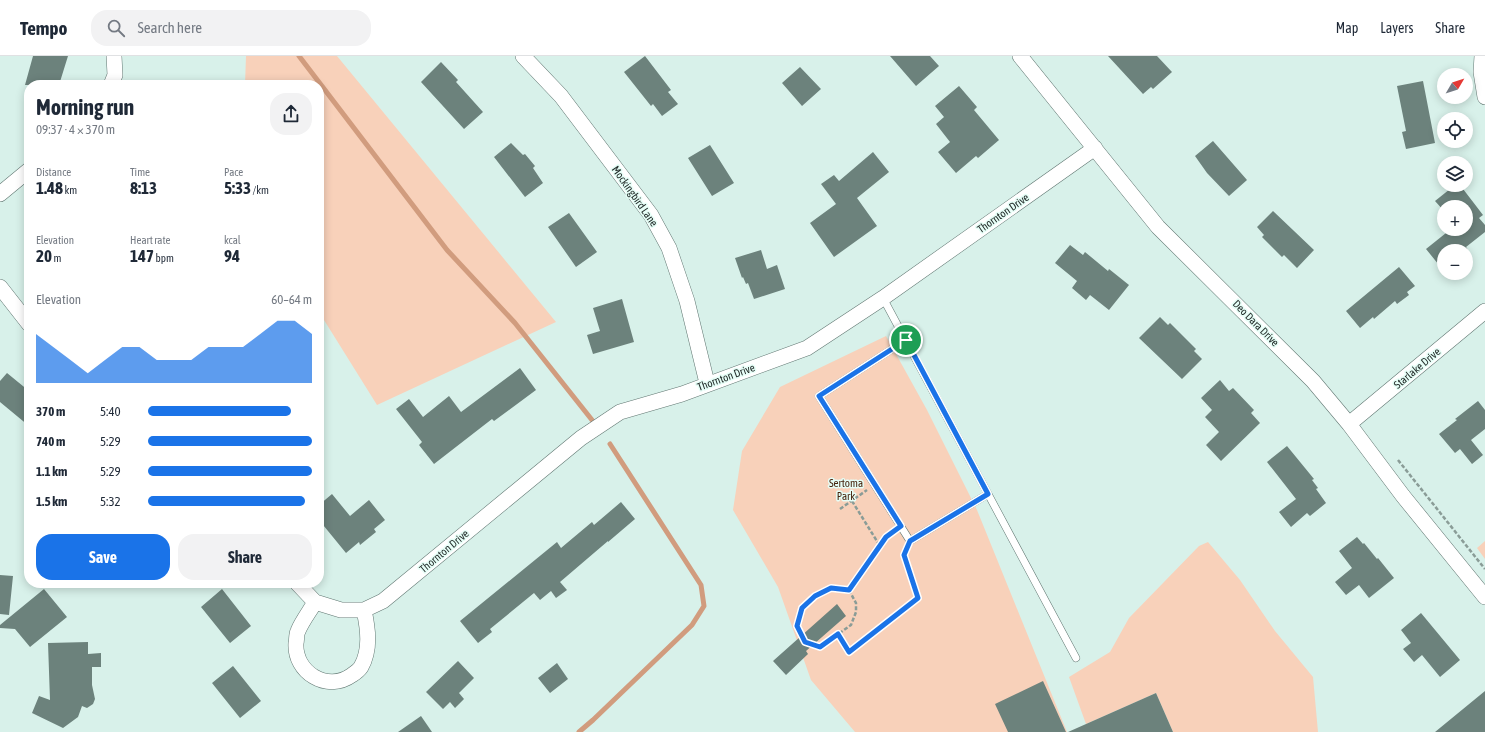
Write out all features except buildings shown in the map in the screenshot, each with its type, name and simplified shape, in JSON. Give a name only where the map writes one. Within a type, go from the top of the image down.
[{"type":"street","points":[[113,80],[115,74],[114,56]]},
{"type":"street","name":"Mockingbird Lane","points":[[523,56],[561,96],[651,215],[669,248],[687,301],[707,384]]},
{"type":"street","name":"Deo Dara Drive","points":[[1020,56],[1158,227],[1308,375],[1349,424],[1403,496],[1485,598]]},
{"type":"street","points":[[1482,56],[1481,72],[1485,98]]},
{"type":"street","name":"Thornton Drive","points":[[315,602],[341,610],[364,610],[383,601],[581,438],[620,412],[682,394],[807,348],[883,298],[1095,148]]},
{"type":"street","points":[[0,194],[24,174]]},
{"type":"street","points":[[0,286],[24,317]]},
{"type":"street","name":"Starlake Drive","points":[[1349,424],[1485,311]]},
{"type":"street","points":[[301,588],[315,602],[297,632],[296,651],[308,673],[322,681],[335,682],[348,678],[361,668],[367,650],[369,630],[364,610]]},
{"type":"lane","points":[[883,298],[1076,658]]},
{"type":"lane","points":[[906,340],[819,396],[910,541],[988,494]]},
{"type":"path","points":[[1396,458],[1485,569]]},
{"type":"path","points":[[840,509],[875,485]]},
{"type":"path","points":[[852,501],[880,546]]},
{"type":"path","points":[[849,590],[886,537],[901,526]]},
{"type":"path","points":[[838,634],[850,653],[918,598],[904,555],[910,541]]},
{"type":"path","points":[[831,588],[849,590],[856,603],[856,612],[851,625],[820,647],[805,642],[797,626],[802,608],[815,596],[831,588]]},
{"type":"green space","points":[[246,56],[337,56],[556,322],[377,405],[324,320],[324,80],[245,80]]},
{"type":"green space","name":"Sertoma Park","points":[[886,336],[927,410],[977,510],[1067,732],[855,732],[811,680],[778,587],[733,510],[742,451],[780,387]]},
{"type":"green space","points":[[1485,541],[1485,559],[1477,548]]},
{"type":"green space","points":[[1208,542],[1240,580],[1275,631],[1313,677],[1318,732],[1173,732],[1156,693],[1086,724],[1069,677],[1110,652],[1129,618],[1199,546]]},
{"type":"waterway","points":[[299,56],[317,80]]},
{"type":"waterway","points":[[324,89],[447,250],[515,323],[592,420]]},
{"type":"waterway","points":[[579,732],[692,625],[704,606],[701,585],[610,444]]},
{"type":"route","points":[[906,340],[988,494],[910,541],[904,555],[918,598],[849,652],[838,634],[820,647],[805,642],[797,626],[802,608],[815,596],[831,588],[849,590],[886,537],[901,526],[819,396],[906,340]]}]
